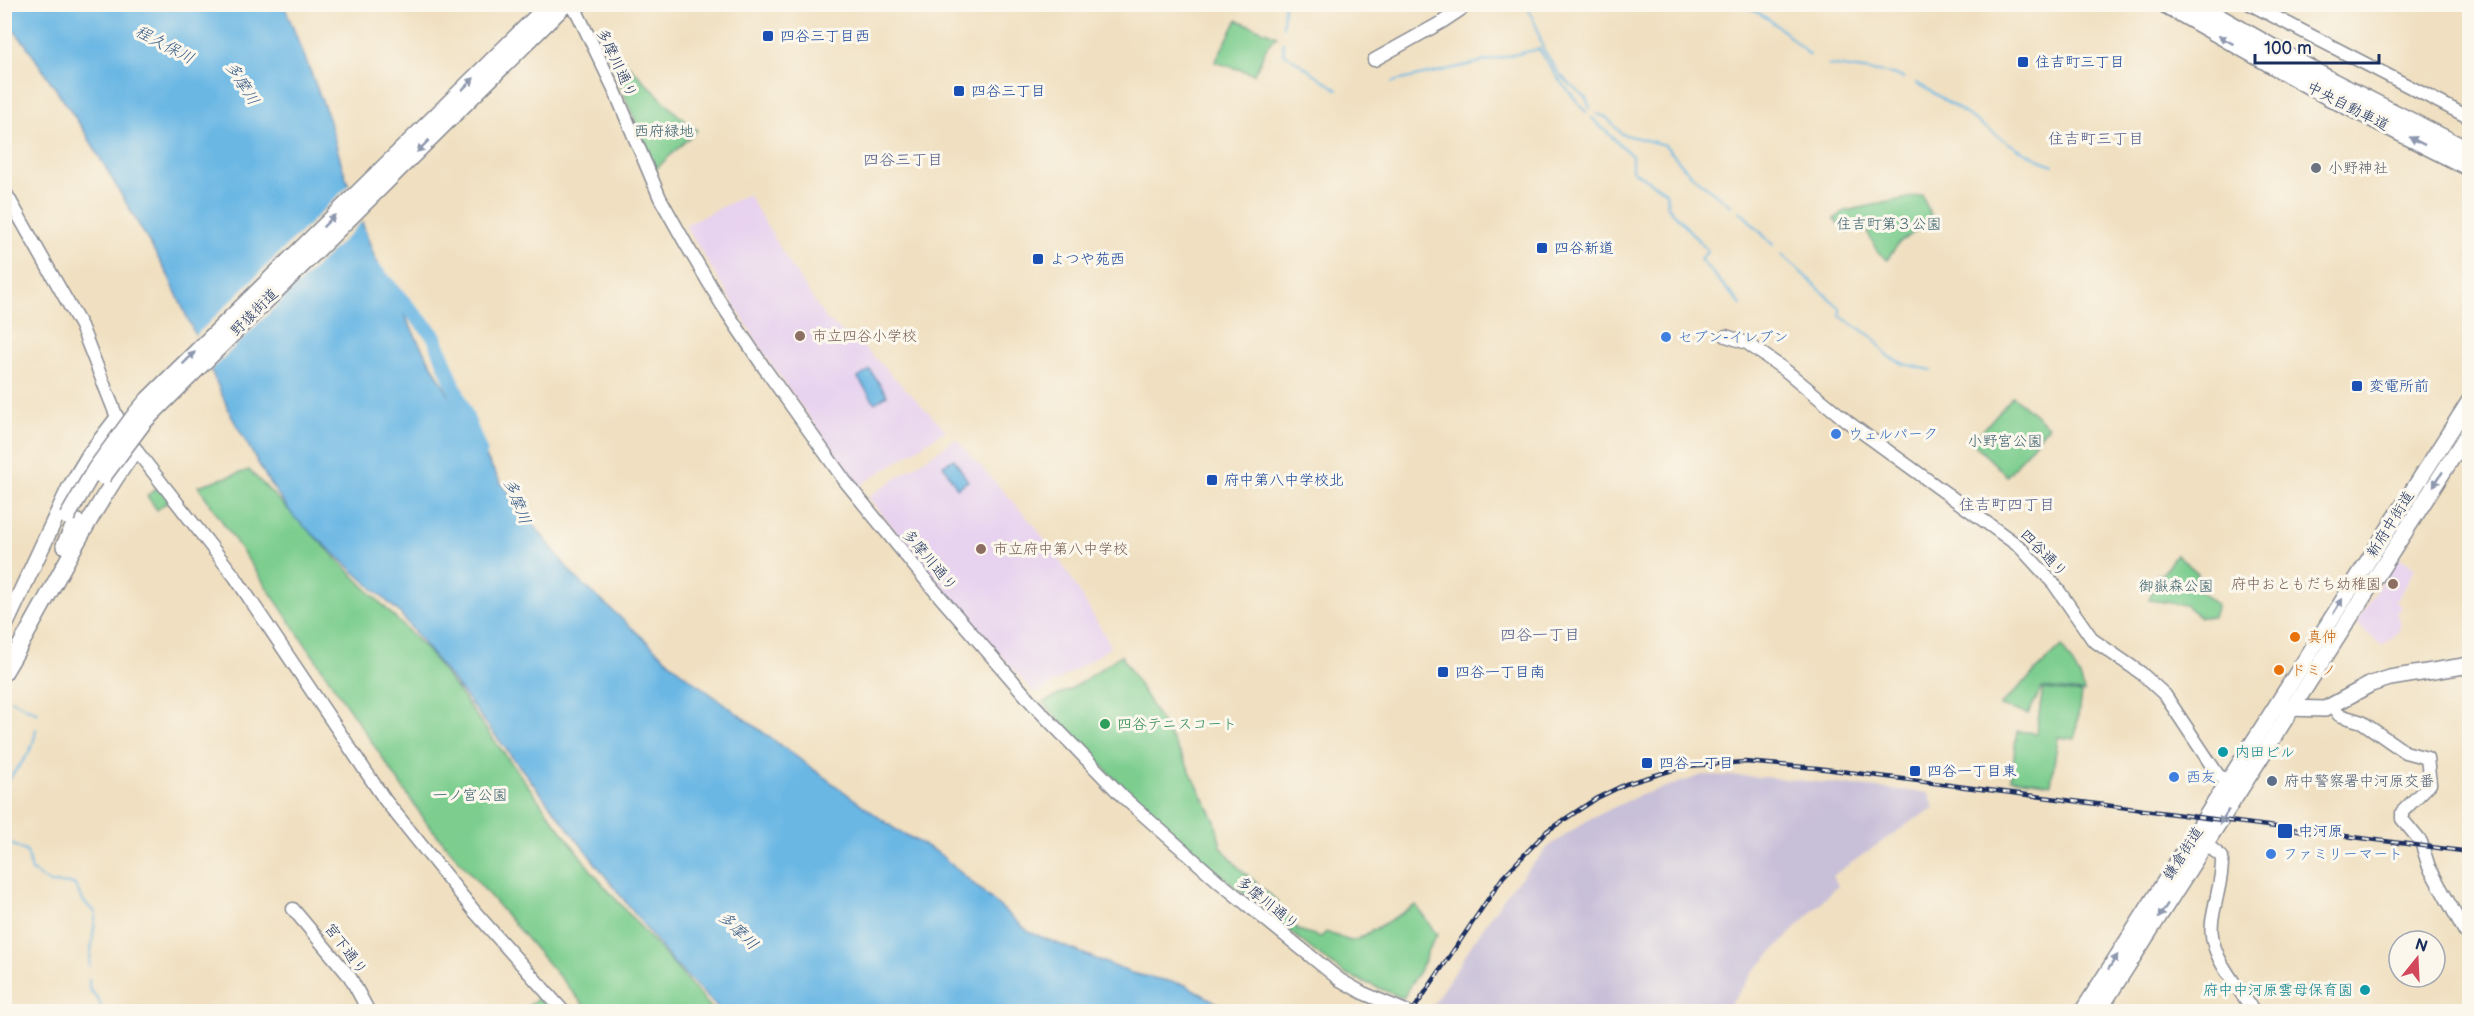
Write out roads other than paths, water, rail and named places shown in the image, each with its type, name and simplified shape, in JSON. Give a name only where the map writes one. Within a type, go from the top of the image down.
[{"type":"highway","name":"中央自動車道","points":[[2166,4],[2326,95],[2469,167]]},
{"type":"highway","name":"中央自動車道","points":[[2194,4],[2332,82],[2469,152]]},
{"type":"main road","name":"野猿街道","points":[[4,666],[95,469],[152,404],[550,9],[572,6]]},
{"type":"main road","name":"新府中街道","points":[[2273,709],[2469,400]]},
{"type":"main road","points":[[4,628],[69,489],[90,454],[117,419]]},
{"type":"main road","name":"新府中街道","points":[[2292,708],[2469,430]]},
{"type":"main road","points":[[4,673],[33,626],[66,560],[98,505],[135,450]]},
{"type":"main road","name":"野猿街道","points":[[4,644],[71,519]]},
{"type":"main road","points":[[2273,709],[2319,710],[2332,706],[2371,684],[2390,678],[2469,664]]},
{"type":"main road","name":"鎌倉街道","points":[[2082,1011],[2235,786],[2292,708]]},
{"type":"main road","name":"鎌倉街道","points":[[2098,1011],[2206,844],[2273,709]]},
{"type":"street","points":[[1374,60],[1469,4]]},
{"type":"street","points":[[2250,4],[2469,118]]},
{"type":"street","name":"多摩川通り","points":[[572,6],[614,89],[660,198],[722,304],[816,441],[929,584],[1033,704],[1123,797],[1180,848],[1340,980],[1363,993],[1408,1011]]},
{"type":"street","points":[[4,190],[81,326],[117,419],[135,450],[235,577],[385,800],[476,912],[564,1011]]},
{"type":"street","name":"四谷通り","points":[[1726,336],[1747,344],[1785,370],[1848,422],[2020,547],[2054,584],[2093,640],[2141,673],[2165,695],[2218,775],[2235,786]]},
{"type":"street","points":[[2332,706],[2340,715],[2362,722],[2405,752],[2427,758],[2430,784],[2402,812],[2402,819],[2421,843],[2429,867],[2465,932],[2469,935]]},
{"type":"street","points":[[2206,844],[2222,857],[2220,887],[2212,919],[2212,945],[2254,1011]]},
{"type":"street","name":"宮下通り","points":[[293,909],[350,977],[369,1011]]},
{"type":"water","name":"程久保川","points":[[4,5],[284,5],[328,116],[342,166],[374,256],[420,345],[501,483],[573,575],[682,673],[895,829],[937,852],[1029,932],[1131,973],[1186,985],[1231,1011],[721,1011],[671,960],[399,612],[294,517],[269,482],[232,417],[168,275],[85,132],[24,42],[5,20]]},
{"type":"water","points":[[870,370],[887,395],[875,403],[858,378]]},
{"type":"water","points":[[954,459],[968,481],[957,488],[943,465]]},
{"type":"waterway","points":[[1283,27],[1284,4]]},
{"type":"waterway","points":[[1526,4],[1537,28],[1543,49],[1560,75],[1586,98],[1590,108]]},
{"type":"waterway","points":[[1736,4],[1747,7],[1766,18],[1810,55]]},
{"type":"waterway","points":[[1283,42],[1284,53],[1338,90]]},
{"type":"waterway","points":[[1392,82],[1539,49],[1557,77],[1586,112]]},
{"type":"waterway","points":[[1828,65],[1892,74],[1904,78]]},
{"type":"waterway","points":[[1916,83],[2017,148],[2053,165]]},
{"type":"waterway","points":[[1597,114],[1606,117],[1622,134],[1665,145],[1690,174],[1731,206]]},
{"type":"waterway","points":[[1592,118],[1632,156],[1632,170],[1666,192],[1668,207],[1708,251],[1700,259],[1741,305]]},
{"type":"waterway","points":[[1740,211],[1773,245]]},
{"type":"waterway","points":[[1781,254],[1840,308],[1840,316],[1874,338],[1886,355],[1904,364],[1931,370]]},
{"type":"waterway","name":"多摩川","points":[[375,271],[434,336],[480,452]]},
{"type":"waterway","points":[[11,700],[38,713]]},
{"type":"waterway","points":[[4,788],[28,755],[36,729]]},
{"type":"waterway","points":[[4,840],[27,852],[32,871],[50,883],[74,884],[84,902],[96,913],[89,966]]},
{"type":"waterway","points":[[89,979],[89,989],[99,1000],[102,1012]]},
{"type":"railway","points":[[1412,1012],[1503,877],[1547,831],[1597,798],[1626,784],[1686,766],[1745,762],[1817,768],[2470,852]]},
{"type":"place","name":"四谷三丁目西","points":[[768,36]]},
{"type":"place","name":"住吉町三丁目","points":[[2023,62]]},
{"type":"place","name":"四谷三丁目","points":[[959,91]]},
{"type":"place","name":"小野神社","points":[[2316,168]]},
{"type":"place","name":"四谷新道","points":[[1542,248]]},
{"type":"place","name":"よつや苑西","points":[[1038,259]]},
{"type":"place","name":"市立四谷小学校","points":[[800,336]]},
{"type":"place","name":"セブン-イレブン","points":[[1666,337]]},
{"type":"place","name":"変電所前","points":[[2357,386]]},
{"type":"place","name":"ウェルパーク","points":[[1836,434]]},
{"type":"place","name":"府中第八中学校北","points":[[1212,480]]},
{"type":"place","name":"市立府中第八中学校","points":[[981,549]]},
{"type":"place","name":"府中おともだち幼稚園","points":[[2393,584]]},
{"type":"place","name":"真仲","points":[[2295,637]]},
{"type":"place","name":"ドミノ","points":[[2279,670]]},
{"type":"place","name":"四谷一丁目南","points":[[1443,672]]},
{"type":"place","name":"四谷テニスコート","points":[[1105,724]]},
{"type":"place","name":"内田ビル","points":[[2223,752]]},
{"type":"place","name":"四谷一丁目","points":[[1647,763]]},
{"type":"place","name":"四谷一丁目東","points":[[1915,771]]},
{"type":"place","name":"西友","points":[[2174,777]]},
{"type":"place","name":"府中警察署中河原交番","points":[[2272,781]]},
{"type":"place","name":"中河原","points":[[2285,831]]},
{"type":"place","name":"ファミリーマート","points":[[2271,854]]},
{"type":"place","name":"府中中河原雲母保育園","points":[[2365,990]]},
{"type":"district","name":"住吉町三丁目","points":[[2096,138]]},
{"type":"district","name":"四谷三丁目","points":[[903,159]]},
{"type":"district","name":"住吉町四丁目","points":[[2007,504]]},
{"type":"district","name":"四谷一丁目","points":[[1540,634]]},
{"type":"park label","name":"西府緑地","points":[[664,131]]},
{"type":"park label","name":"住吉町第３公園","points":[[1889,224]]},
{"type":"park label","name":"小野宮公園","points":[[2005,441]]},
{"type":"park label","name":"御嶽森公園","points":[[2176,586]]},
{"type":"park label","name":"一ノ宮公園","points":[[470,795]]}]
